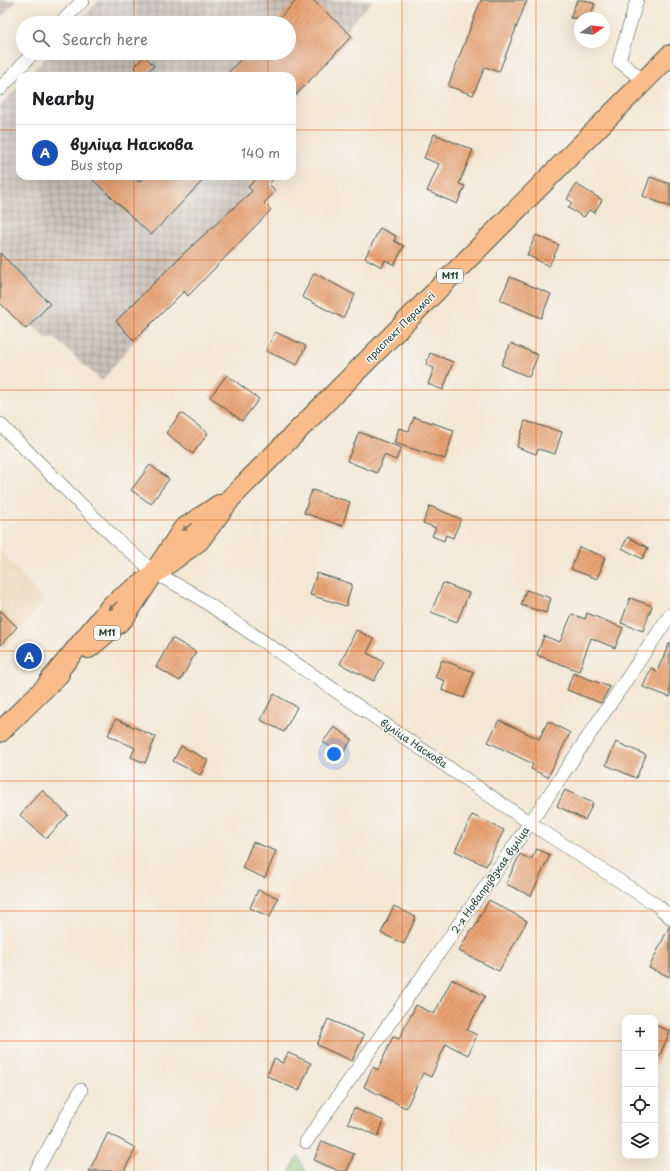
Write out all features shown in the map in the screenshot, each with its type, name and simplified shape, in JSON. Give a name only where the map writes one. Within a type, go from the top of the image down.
[{"type":"main road","name":"праспект Перамогі","points":[[0,732],[49,682],[124,618],[155,573],[199,541],[231,498],[670,55]]},
{"type":"street","points":[[68,16],[83,0]]},
{"type":"street","points":[[637,0],[619,61],[644,81]]},
{"type":"street","points":[[16,72],[27,60]]},
{"type":"street","points":[[0,89],[16,72]]},
{"type":"street","name":"вуліца Наскова","points":[[0,424],[116,539],[155,573],[192,593],[530,823],[658,906],[670,917]]},
{"type":"street","name":"2-я Новапрудзкая вуліца","points":[[306,1142],[530,823],[670,615]]},
{"type":"street","points":[[36,1171],[81,1090]]},
{"type":"shaded area","points":[[0,0],[17,0],[0,19]]},
{"type":"shaded area","points":[[99,0],[373,0],[355,19],[296,100],[296,72],[32,72],[43,60],[296,60],[296,16],[84,16]]},
{"type":"shaded area","points":[[16,89],[16,180],[274,180],[270,184],[276,191],[264,203],[271,210],[188,296],[184,291],[134,341],[102,381],[53,337],[47,339],[31,324],[26,329],[0,303],[0,106]]},
{"type":"shaded area","points":[[0,550],[44,601],[1,650],[0,650]]},
{"type":"green space","points":[[298,1156],[306,1171],[290,1171]]},
{"type":"building","points":[[297,0],[313,0],[352,36],[296,95],[296,72],[229,72],[240,60],[296,60],[296,16],[282,16]]},
{"type":"building","points":[[481,0],[527,0],[499,72],[485,67],[473,95],[448,86]]},
{"type":"building","points":[[577,0],[584,0],[595,4],[592,12],[574,12],[574,18],[570,18]]},
{"type":"building","points":[[141,60],[149,60],[154,66],[147,72],[138,72],[134,67]]},
{"type":"building","points":[[434,134],[473,150],[459,184],[465,186],[457,204],[427,191],[439,164],[424,158]]},
{"type":"building","points":[[650,177],[670,184],[670,207],[643,196]]},
{"type":"building","points":[[93,180],[137,180],[139,182],[141,180],[203,180],[151,235]]},
{"type":"building","points":[[255,180],[273,180],[269,184],[276,191],[264,203],[271,210],[188,296],[184,291],[134,341],[116,321],[181,256],[252,191],[248,187]]},
{"type":"building","points":[[576,184],[602,200],[594,213],[589,210],[584,217],[568,208],[572,202],[567,199]]},
{"type":"building","points":[[380,228],[396,236],[394,241],[404,246],[394,265],[385,260],[382,267],[365,258]]},
{"type":"building","points":[[536,235],[559,245],[549,266],[527,255]]},
{"type":"building","points":[[0,253],[50,304],[26,329],[0,303]]},
{"type":"building","points":[[314,273],[355,295],[343,318],[302,297]]},
{"type":"building","points":[[510,277],[551,294],[541,318],[500,300]]},
{"type":"building","points":[[275,332],[306,346],[297,365],[266,351]]},
{"type":"building","points":[[511,343],[538,355],[529,377],[501,365]]},
{"type":"building","points":[[430,353],[453,362],[443,390],[428,384],[434,368],[426,365]]},
{"type":"building","points":[[227,375],[259,399],[242,421],[210,397]]},
{"type":"building","points":[[181,413],[208,433],[193,454],[166,433]]},
{"type":"building","points":[[414,417],[454,430],[445,459],[394,443],[399,428],[409,431]]},
{"type":"building","points":[[525,421],[562,432],[555,454],[538,449],[536,454],[517,447]]},
{"type":"building","points":[[359,432],[401,448],[396,460],[384,455],[377,473],[347,461]]},
{"type":"building","points":[[150,465],[169,479],[151,504],[131,490]]},
{"type":"building","points":[[312,490],[350,502],[342,526],[304,513]]},
{"type":"building","points":[[430,506],[461,519],[453,538],[446,535],[444,541],[432,536],[436,528],[423,523]]},
{"type":"building","points":[[628,537],[648,548],[642,559],[622,548]]},
{"type":"building","points":[[579,547],[605,557],[597,579],[571,569]]},
{"type":"building","points":[[317,573],[352,584],[346,606],[310,595]]},
{"type":"building","points":[[443,583],[469,593],[457,622],[431,612]]},
{"type":"building","points":[[526,590],[551,598],[546,613],[521,605]]},
{"type":"building","points":[[630,598],[652,606],[643,631],[621,623]]},
{"type":"building","points":[[0,610],[17,627],[0,646]]},
{"type":"building","points":[[587,613],[623,628],[615,648],[591,638],[579,671],[537,655],[544,636],[560,642],[572,614],[585,619]]},
{"type":"building","points":[[356,630],[374,639],[367,653],[384,662],[374,681],[340,664]]},
{"type":"building","points":[[172,638],[196,652],[180,681],[156,667]]},
{"type":"building","points":[[670,642],[670,697],[643,687],[651,668],[657,671]]},
{"type":"building","points":[[442,660],[474,672],[464,698],[442,690],[445,681],[435,677]]},
{"type":"building","points":[[573,673],[610,687],[601,703],[567,690]]},
{"type":"building","points":[[274,694],[297,707],[284,732],[261,720]]},
{"type":"building","points":[[116,719],[156,737],[145,763],[131,757],[135,748],[108,735]]},
{"type":"building","points":[[499,720],[539,739],[548,721],[570,733],[548,777],[531,769],[533,764],[488,742]]},
{"type":"building","points":[[334,727],[352,739],[342,755],[323,742]]},
{"type":"building","points":[[616,742],[646,755],[636,778],[606,765]]},
{"type":"building","points":[[181,746],[208,760],[200,775],[173,761]]},
{"type":"building","points":[[42,790],[68,815],[46,839],[20,815]]},
{"type":"building","points":[[565,790],[593,803],[585,820],[557,806]]},
{"type":"building","points":[[472,815],[504,830],[486,866],[455,851]]},
{"type":"building","points":[[253,842],[276,851],[265,878],[242,868]]},
{"type":"building","points":[[537,849],[550,855],[531,896],[506,884],[520,854],[531,860]]},
{"type":"building","points":[[258,890],[278,898],[270,917],[250,908]]},
{"type":"building","points":[[489,900],[527,921],[499,971],[459,951],[471,929],[473,930]]},
{"type":"building","points":[[394,906],[416,917],[404,944],[381,933]]},
{"type":"building","points":[[670,925],[670,977],[649,968]]},
{"type":"building","points":[[452,979],[485,996],[467,1030],[477,1035],[468,1055],[446,1044],[431,1077],[423,1073],[406,1108],[364,1087],[373,1067],[378,1070],[393,1036],[399,1039],[416,1005],[434,1014]]},
{"type":"building","points":[[328,1019],[364,1035],[352,1061],[317,1045]]},
{"type":"building","points":[[658,1026],[670,1031],[658,1060]]},
{"type":"building","points":[[288,1053],[311,1063],[299,1091],[267,1076],[274,1059],[283,1063]]},
{"type":"building","points":[[354,1108],[384,1121],[378,1136],[348,1123]]},
{"type":"building","points":[[108,1133],[136,1148],[124,1171],[89,1171]]},
{"type":"building","points":[[322,1141],[354,1154],[347,1171],[339,1171],[314,1160]]},
{"type":"place","name":"вуліца Наскова","points":[[29,656]]}]
